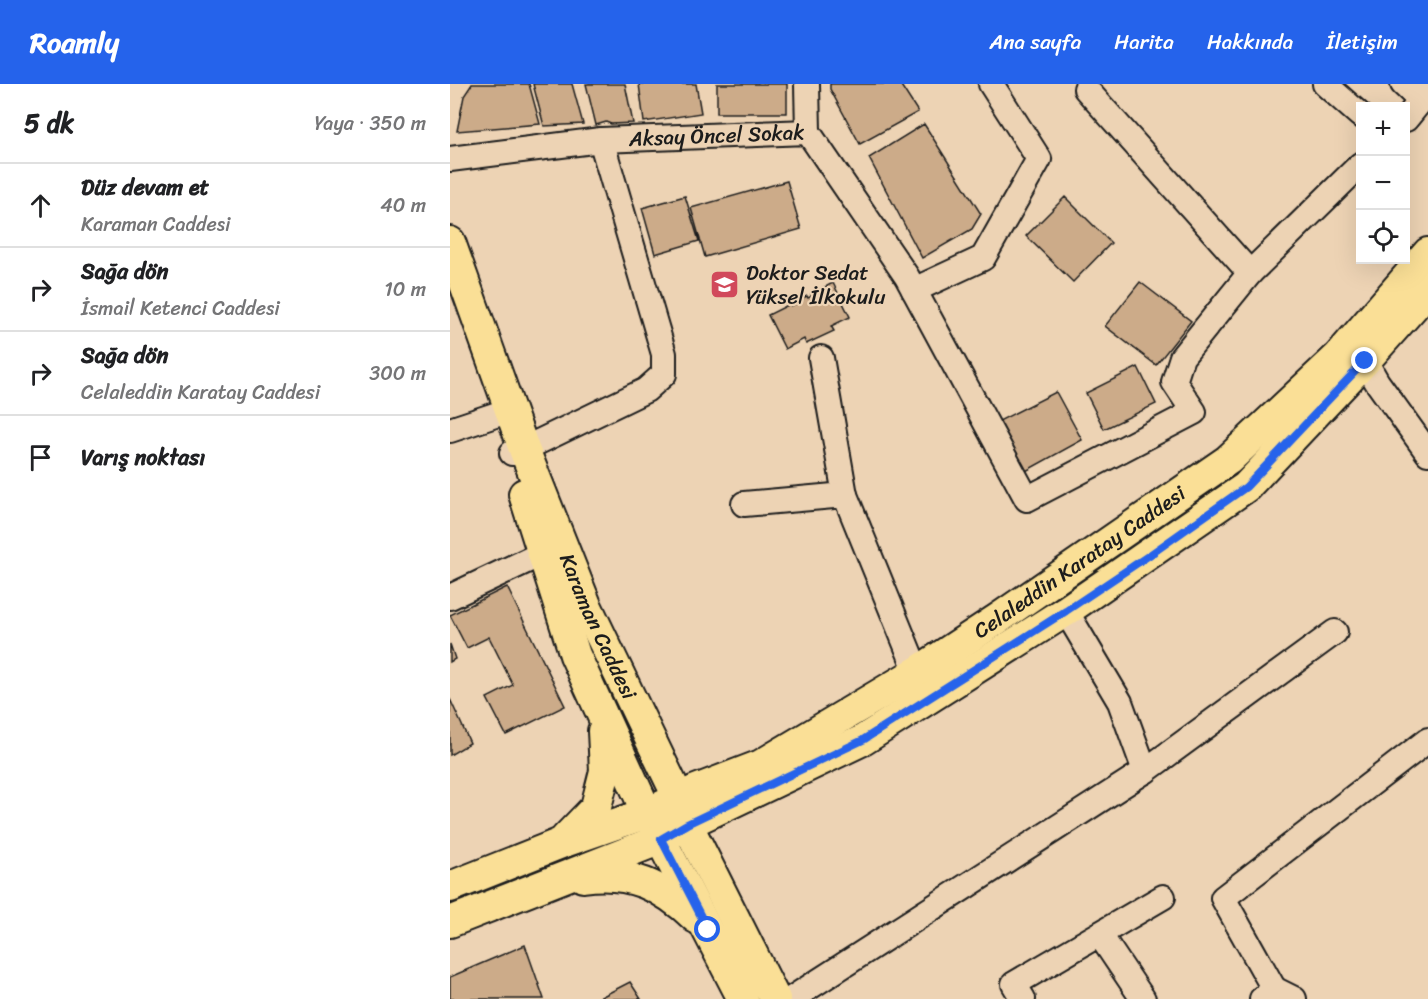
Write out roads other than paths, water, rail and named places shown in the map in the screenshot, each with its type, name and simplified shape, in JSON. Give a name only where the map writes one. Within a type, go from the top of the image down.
[{"type":"main road","name":"Karaman Caddesi","points":[[450,242],[518,451],[586,605],[683,812],[775,999]]},
{"type":"main road","name":"Celaleddin Karatay Caddesi","points":[[683,812],[696,790],[761,765],[917,672],[1228,460],[1338,357],[1428,254]]},
{"type":"main road","name":"Karaman Caddesi","points":[[450,287],[504,412]]},
{"type":"main road","name":"Celaleddin Karatay Caddesi","points":[[683,812],[863,740],[1066,611],[1246,487],[1365,361],[1428,290]]},
{"type":"main road","name":"Karaman Caddesi","points":[[518,451],[542,554],[575,655],[647,813],[742,999]]},
{"type":"main road","points":[[561,843],[596,807],[605,771],[603,716]]},
{"type":"main road","points":[[450,887],[561,843],[647,813],[683,812]]},
{"type":"main road","points":[[450,922],[661,839],[683,812]]},
{"type":"main road","points":[[556,881],[601,874],[639,880],[664,891],[708,930]]},
{"type":"street","points":[[807,84],[808,132]]},
{"type":"street","points":[[914,290],[984,258],[1039,159],[991,84]]},
{"type":"street","points":[[1325,84],[1356,112]]},
{"type":"street","points":[[1403,84],[1418,104]]},
{"type":"street","points":[[1086,89],[1250,273],[1356,169]]},
{"type":"street","name":"Aksay Öncel Sokak","points":[[450,159],[601,140],[808,132],[914,290],[1027,500],[1194,412],[1174,382],[1182,357],[1250,273]]},
{"type":"street","points":[[518,451],[646,390],[664,374],[664,354],[601,140]]},
{"type":"street","points":[[821,358],[845,495],[917,672]]},
{"type":"street","points":[[1365,361],[1377,382],[1428,453]]},
{"type":"street","points":[[450,430],[504,412]]},
{"type":"street","points":[[744,504],[845,495]]},
{"type":"street","points":[[450,597],[542,554]]},
{"type":"street","points":[[1066,611],[1120,702],[1145,771]]},
{"type":"street","points":[[791,999],[1145,771],[1335,632]]},
{"type":"street","points":[[1276,996],[1223,898],[1428,740]]},
{"type":"street","points":[[1023,999],[1014,984],[1163,897]]},
{"type":"street","points":[[1100,935],[1143,999]]},
{"type":"place","name":"Doktor Sedat Yüksel İlkokulu","points":[[725,285]]}]
